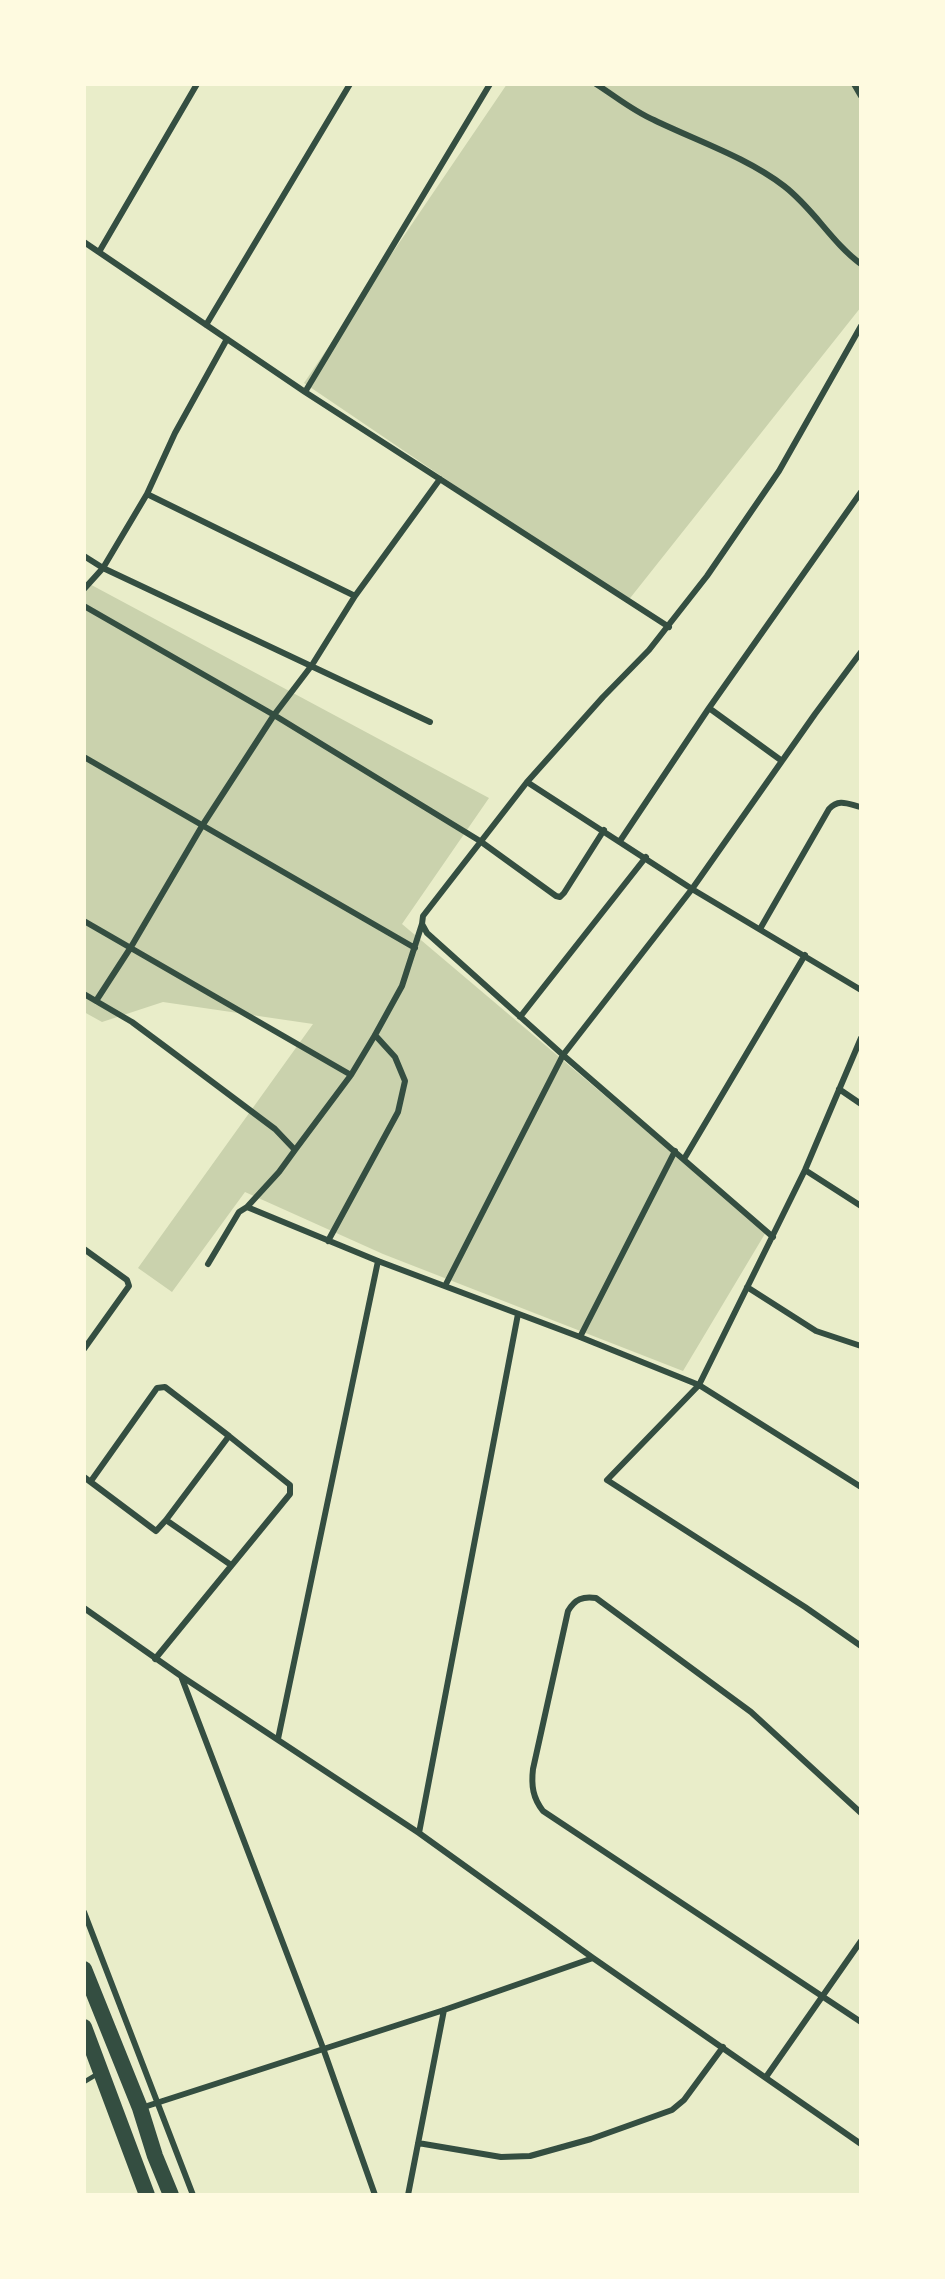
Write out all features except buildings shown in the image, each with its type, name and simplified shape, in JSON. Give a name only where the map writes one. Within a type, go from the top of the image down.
[{"type":"highway","points":[[84,1969],[140,2109],[155,2156],[171,2195]]},
{"type":"highway","points":[[84,2027],[147,2195]]},
{"type":"street","points":[[99,252],[197,84]]},
{"type":"street","points":[[206,325],[350,84]]},
{"type":"street","points":[[305,392],[490,84]]},
{"type":"street","points":[[596,84],[652,119],[761,171],[785,186],[811,210],[845,250],[861,264]]},
{"type":"street","points":[[854,84],[861,96]]},
{"type":"street","points":[[84,242],[305,392],[669,627]]},
{"type":"street","points":[[208,1264],[239,1212],[247,1207],[279,1172],[351,1075],[402,986],[423,916],[527,782],[669,627],[707,576],[779,471],[861,326]]},
{"type":"street","points":[[84,589],[103,568],[147,494],[175,433],[227,339]]},
{"type":"street","points":[[96,1001],[131,947],[202,826],[274,715],[312,665],[355,596],[440,479]]},
{"type":"street","points":[[620,841],[709,708],[861,492]]},
{"type":"street","points":[[147,494],[355,596]]},
{"type":"street","points":[[84,556],[103,568],[430,722]]},
{"type":"street","points":[[84,606],[274,715],[480,841],[556,896],[560,897],[604,830]]},
{"type":"street","points":[[445,1286],[563,1055],[692,889],[861,652]]},
{"type":"street","points":[[709,708],[782,761]]},
{"type":"street","points":[[84,757],[415,948]]},
{"type":"street","points":[[527,782],[646,857],[692,889],[861,990]]},
{"type":"street","points":[[760,929],[829,809],[842,801],[861,807]]},
{"type":"street","points":[[520,1017],[646,857]]},
{"type":"street","points":[[84,921],[351,1075]]},
{"type":"street","points":[[422,924],[427,933],[520,1017],[773,1237]]},
{"type":"street","points":[[684,1159],[805,955]]},
{"type":"street","points":[[84,994],[132,1022],[168,1048],[275,1129],[295,1150]]},
{"type":"street","points":[[328,1241],[398,1112],[405,1081],[395,1057],[375,1035]]},
{"type":"street","points":[[861,1038],[805,1170],[699,1385],[607,1480],[805,1607],[861,1646]]},
{"type":"street","points":[[839,1089],[861,1104]]},
{"type":"street","points":[[580,1337],[675,1151]]},
{"type":"street","points":[[805,1170],[861,1206]]},
{"type":"street","points":[[247,1207],[378,1261],[580,1337],[699,1385],[861,1487]]},
{"type":"street","points":[[84,1249],[127,1280],[129,1284],[128,1289],[84,1348]]},
{"type":"street","points":[[278,1738],[378,1261]]},
{"type":"street","points":[[747,1287],[816,1331],[861,1346]]},
{"type":"street","points":[[419,1833],[518,1314]]},
{"type":"street","points":[[155,1659],[288,1498],[290,1485],[229,1436],[165,1387],[157,1388],[87,1479],[154,1530],[166,1520],[229,1436]]},
{"type":"street","points":[[166,1520],[231,1565]]},
{"type":"street","points":[[861,1813],[751,1712],[596,1598],[580,1598],[568,1611],[533,1769],[532,1789],[537,1803],[543,1811],[861,2022]]},
{"type":"street","points":[[84,1608],[155,1659],[419,1833],[593,1958],[861,2144]]},
{"type":"street","points":[[181,1676],[323,2048],[375,2195]]},
{"type":"street","points":[[84,1912],[193,2195]]},
{"type":"street","points":[[766,2077],[861,1941]]},
{"type":"street","points":[[140,2109],[444,2010],[593,1958]]},
{"type":"street","points":[[408,2195],[444,2010]]},
{"type":"street","points":[[418,2143],[510,2157],[554,2151],[672,2110],[684,2100],[723,2047]]},
{"type":"lane","points":[[84,2082],[101,2071]]},
{"type":"green space","points":[[507,84],[861,84],[861,307],[627,602],[304,383]]},
{"type":"green space","points":[[84,581],[489,798],[402,924],[766,1232],[683,1371],[383,1254],[245,1192],[172,1292],[138,1268],[313,1024],[163,1002],[102,1022],[84,1012]]}]
